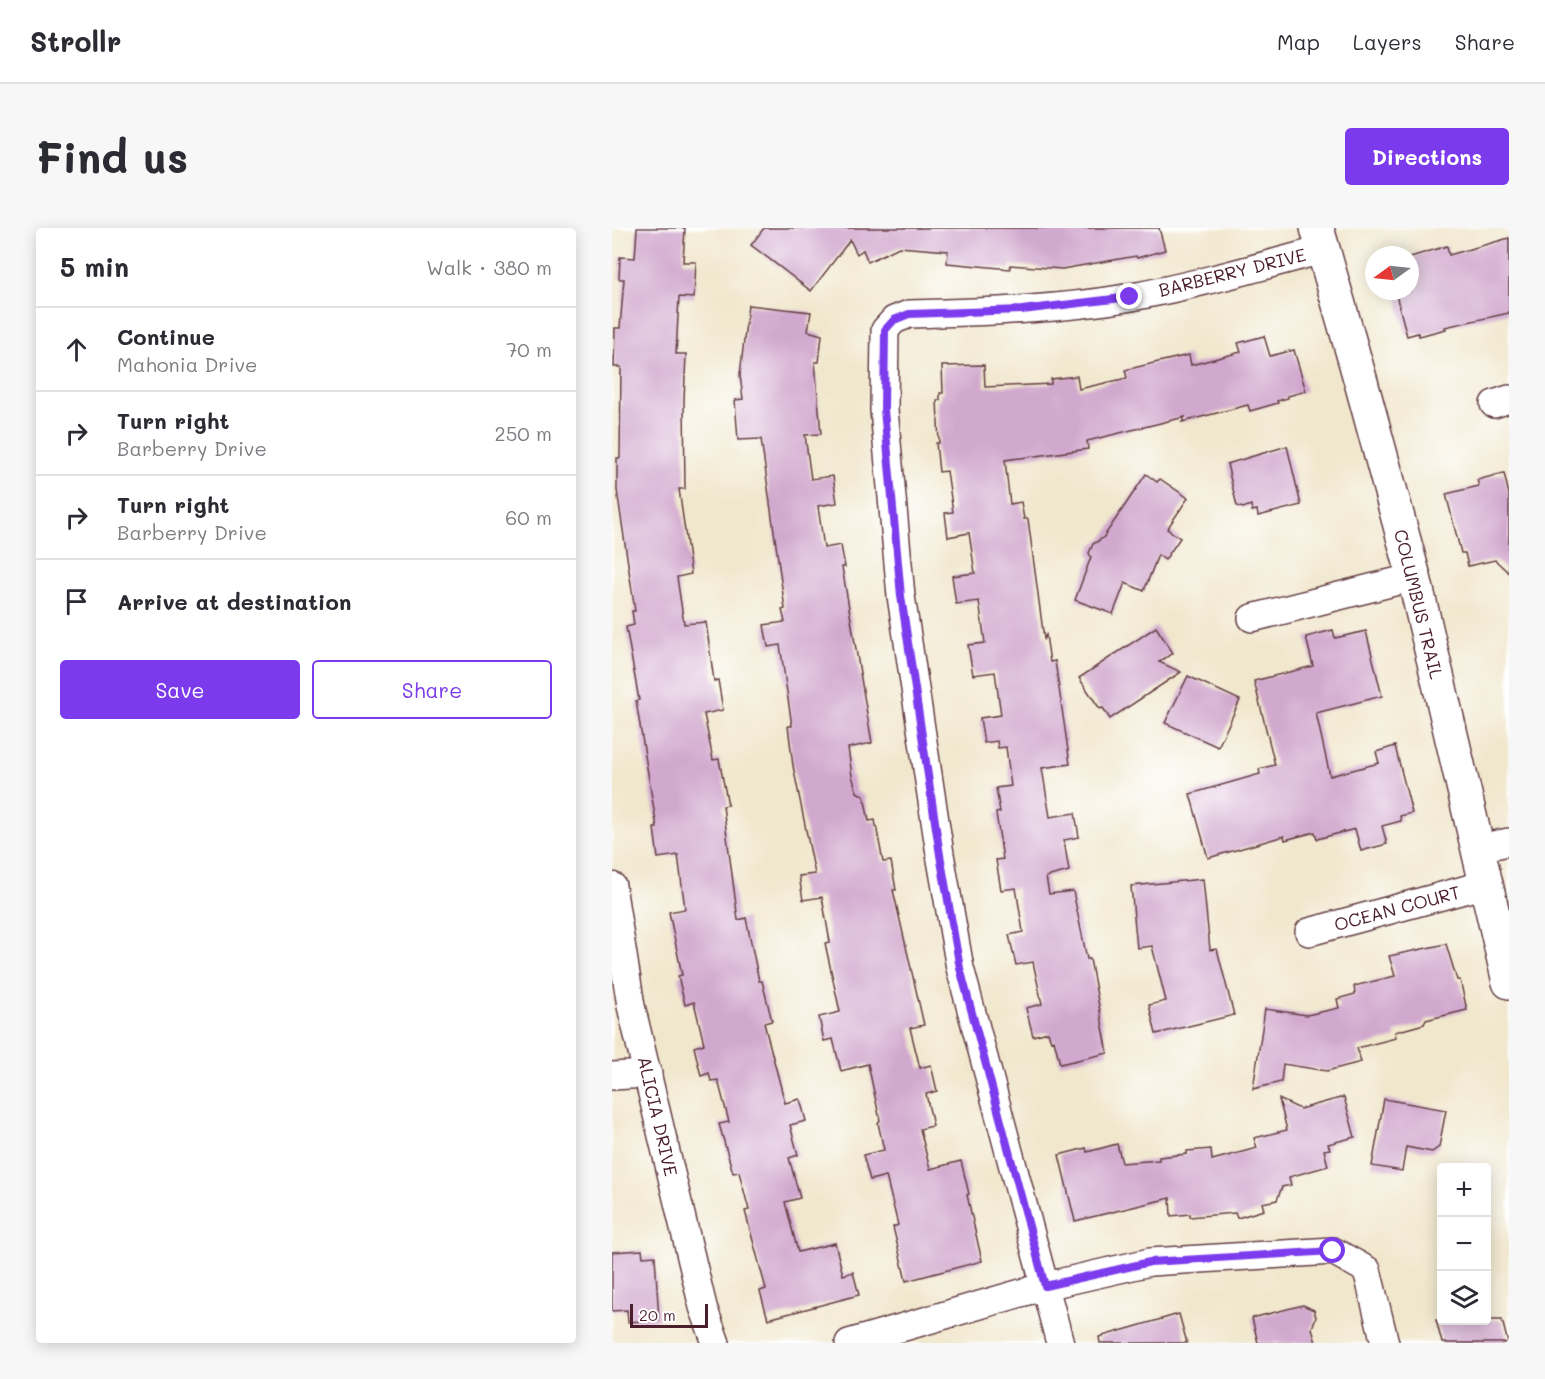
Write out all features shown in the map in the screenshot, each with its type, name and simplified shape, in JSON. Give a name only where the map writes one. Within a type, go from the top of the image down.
[{"type":"street","name":"COLUMBUS TRAIL","points":[[1320,239],[1362,382],[1414,577],[1477,848],[1496,902],[1509,982]]},
{"type":"street","name":"BARBERRY DRIVE","points":[[1060,1343],[960,968],[940,855],[901,596],[884,410],[885,330],[894,320],[909,314],[1022,310],[1130,297],[1209,280],[1320,239]]},
{"type":"street","points":[[1252,618],[1414,577]]},
{"type":"street","points":[[1477,848],[1509,842]]},
{"type":"street","name":"ALICIA DRIVE","points":[[612,886],[631,1006],[703,1307],[716,1343]]},
{"type":"street","name":"OCEAN COURT","points":[[1309,932],[1496,902]]},
{"type":"street","points":[[612,1076],[648,1074]]},
{"type":"street","points":[[849,1343],[1045,1286],[1150,1262],[1333,1251],[1367,1270],[1384,1343]]},
{"type":"building","points":[[637,228],[685,228],[683,262],[696,262],[694,298],[679,297],[676,354],[686,354],[685,489],[679,489],[691,574],[677,577],[684,624],[706,622],[714,681],[718,680],[723,710],[704,714],[713,760],[719,759],[728,805],[723,806],[738,920],[746,918],[759,981],[762,981],[772,1021],[764,1023],[785,1103],[800,1099],[806,1121],[790,1125],[798,1155],[789,1158],[800,1198],[785,1202],[798,1252],[835,1243],[843,1275],[853,1272],[859,1295],[768,1319],[760,1291],[766,1289],[745,1211],[749,1210],[739,1172],[733,1173],[719,1124],[729,1122],[718,1080],[711,1081],[709,1073],[701,1076],[694,1047],[704,1044],[694,1002],[685,1005],[678,976],[682,975],[669,912],[685,909],[678,855],[658,858],[654,828],[657,828],[626,627],[634,625],[632,611],[635,611],[617,490],[617,458],[620,458],[621,367],[614,367],[615,328],[620,328],[624,279],[619,279],[620,257],[635,258]]},
{"type":"building","points":[[764,228],[1159,228],[1165,250],[1137,258],[1136,256],[1062,269],[1010,265],[1010,269],[947,263],[948,251],[899,247],[868,262],[863,250],[857,254],[850,240],[811,291],[751,245]]},
{"type":"building","points":[[1509,238],[1509,313],[1445,327],[1446,329],[1419,336],[1418,333],[1407,336],[1397,300],[1419,300],[1419,254],[1447,246],[1449,255]]},
{"type":"building","points":[[748,305],[811,312],[808,331],[822,335],[819,362],[815,362],[821,434],[805,435],[811,479],[833,476],[837,503],[818,506],[824,548],[841,545],[845,567],[842,567],[872,743],[848,748],[852,776],[857,792],[864,796],[869,821],[875,820],[883,862],[891,861],[896,890],[893,890],[924,1025],[910,1028],[920,1068],[931,1065],[937,1091],[926,1094],[933,1126],[920,1129],[930,1169],[961,1161],[982,1261],[906,1281],[893,1227],[898,1225],[886,1176],[870,1180],[863,1155],[884,1150],[868,1064],[841,1071],[833,1039],[824,1041],[819,1017],[840,1012],[825,943],[830,942],[822,897],[803,900],[799,876],[815,874],[793,766],[788,726],[792,726],[780,645],[768,647],[764,625],[785,622],[782,610],[785,609],[761,439],[738,440],[735,400],[743,399],[740,375]]},
{"type":"building","points":[[1264,336],[1270,356],[1294,350],[1306,391],[1288,396],[1288,398],[1277,401],[1278,403],[1250,411],[1248,405],[1182,422],[1185,417],[1087,441],[1088,449],[1005,460],[1010,504],[1021,502],[1024,519],[1028,519],[1044,639],[1046,635],[1050,662],[1055,661],[1070,764],[1042,768],[1050,817],[1075,813],[1079,837],[1064,840],[1069,871],[1046,877],[1049,894],[1073,891],[1087,959],[1090,959],[1108,1053],[1060,1064],[1054,1040],[1051,1041],[1048,1032],[1033,1036],[1026,1008],[1042,1004],[1033,962],[1016,965],[1009,935],[1023,932],[1016,888],[1001,890],[996,860],[1003,859],[996,813],[1000,812],[996,788],[1011,786],[1006,747],[998,748],[997,741],[984,743],[980,718],[1001,715],[995,672],[973,675],[968,645],[985,643],[979,601],[956,604],[952,576],[975,573],[969,533],[948,537],[945,513],[953,512],[947,471],[939,472],[936,443],[939,443],[937,400],[940,400],[940,393],[943,393],[942,366],[984,365],[985,387],[1051,384],[1051,379],[1077,376],[1079,389],[1127,378],[1125,370],[1189,355],[1191,365],[1241,352],[1238,343]]},
{"type":"building","points":[[1287,446],[1301,505],[1258,516],[1257,510],[1252,511],[1251,505],[1243,508],[1237,506],[1227,464]]},
{"type":"building","points":[[1504,473],[1509,494],[1509,573],[1495,560],[1468,566],[1465,553],[1461,553],[1446,494],[1479,486],[1477,480]]},
{"type":"building","points":[[1146,474],[1157,482],[1160,479],[1188,498],[1167,529],[1180,538],[1165,560],[1158,555],[1144,591],[1125,583],[1113,614],[1075,600],[1091,557],[1089,553],[1093,544],[1103,538]]},
{"type":"building","points":[[1156,627],[1173,653],[1159,662],[1181,672],[1110,719],[1103,708],[1100,709],[1079,678]]},
{"type":"building","points":[[1333,630],[1335,638],[1366,631],[1382,696],[1316,713],[1330,776],[1379,763],[1376,752],[1395,746],[1412,813],[1400,816],[1401,821],[1382,826],[1387,844],[1361,851],[1355,829],[1317,839],[1315,832],[1285,840],[1284,836],[1208,858],[1190,794],[1260,774],[1259,769],[1275,765],[1254,681],[1313,666],[1306,637]]},
{"type":"building","points":[[1188,676],[1240,700],[1218,747],[1165,723]]},
{"type":"building","points":[[1203,879],[1210,950],[1217,949],[1234,1015],[1156,1034],[1149,1005],[1166,1001],[1152,946],[1137,948],[1131,886]]},
{"type":"building","points":[[1446,944],[1457,980],[1460,980],[1467,1010],[1426,1020],[1424,1024],[1395,1032],[1396,1038],[1357,1048],[1361,1062],[1327,1071],[1283,1064],[1281,1082],[1253,1089],[1265,1009],[1307,1015],[1339,1008],[1337,999],[1355,994],[1354,986],[1395,976],[1389,956]]},
{"type":"building","points":[[1344,1097],[1355,1137],[1328,1144],[1330,1149],[1324,1150],[1328,1166],[1289,1177],[1291,1185],[1282,1187],[1277,1200],[1262,1203],[1264,1210],[1237,1218],[1235,1213],[1190,1217],[1190,1214],[1171,1216],[1170,1198],[1075,1221],[1059,1155],[1086,1148],[1087,1152],[1117,1144],[1122,1163],[1159,1160],[1159,1157],[1187,1154],[1187,1151],[1211,1149],[1212,1160],[1257,1148],[1254,1138],[1287,1130],[1279,1099],[1300,1109]]},
{"type":"building","points":[[1384,1099],[1446,1110],[1439,1147],[1432,1152],[1406,1147],[1402,1171],[1372,1166]]},
{"type":"building","points":[[642,1250],[643,1257],[655,1256],[659,1320],[628,1322],[627,1310],[612,1311],[612,1252]]},
{"type":"building","points":[[1303,1305],[1314,1310],[1316,1317],[1312,1328],[1316,1343],[1258,1343],[1252,1318]]},
{"type":"building","points":[[1179,1314],[1187,1343],[1100,1343],[1099,1337]]},
{"type":"building","points":[[1491,1320],[1502,1320],[1508,1343],[1442,1343],[1437,1325],[1491,1325]]},
{"type":"route","points":[[1130,297],[1022,310],[909,314],[894,320],[885,330],[884,410],[901,596],[940,855],[960,968],[1045,1286],[1150,1262],[1219,1256],[1333,1251]]}]
